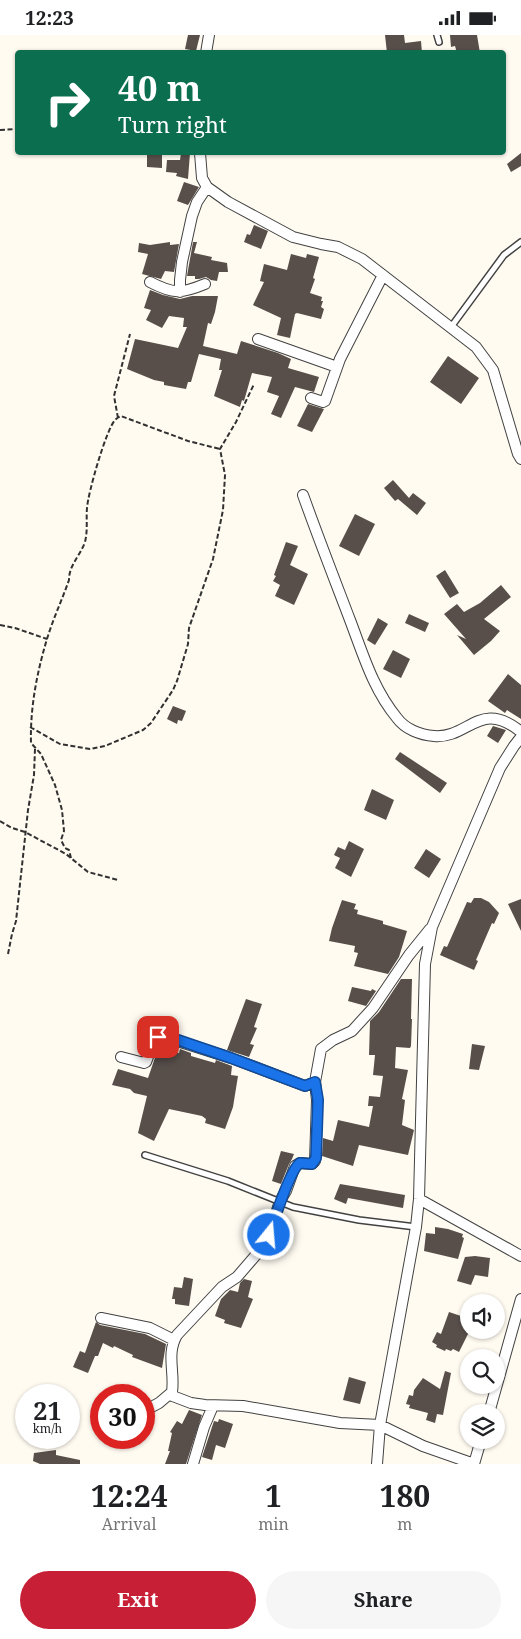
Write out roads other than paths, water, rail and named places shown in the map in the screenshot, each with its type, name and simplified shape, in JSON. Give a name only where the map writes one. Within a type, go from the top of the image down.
[{"type":"street","points":[[206,50],[209,35]]},
{"type":"street","points":[[200,155],[202,178],[207,187],[228,202],[294,237],[338,247],[362,259],[476,347],[493,370],[518,455],[521,459]]},
{"type":"street","points":[[180,293],[182,262],[192,216],[197,202],[207,187]]},
{"type":"street","points":[[311,397],[323,402],[325,401],[338,367],[383,275]]},
{"type":"street","points":[[150,282],[163,289],[180,293],[205,284]]},
{"type":"street","points":[[258,339],[338,367]]},
{"type":"street","points":[[303,495],[366,667],[385,702],[398,720],[419,733],[434,736],[446,735],[479,720],[496,719],[512,725],[521,732]]},
{"type":"street","points":[[377,1464],[380,1425],[416,1227],[419,1199],[425,964],[432,927],[500,768],[521,737]]},
{"type":"street","points":[[155,1404],[170,1395],[173,1385],[170,1360],[174,1340],[204,1304],[222,1287],[237,1277],[262,1247],[269,1235],[280,1201],[286,1191],[295,1166],[300,1163],[312,1164],[316,1158],[318,1100],[315,1082],[321,1049],[332,1040],[352,1031],[372,1008],[409,955],[432,927]]},
{"type":"street","points":[[121,1057],[144,1063],[154,1041],[158,1037],[165,1037],[231,1058],[305,1086],[315,1082]]},
{"type":"street","points":[[419,1199],[521,1256]]},
{"type":"street","points":[[492,1404],[521,1299]]},
{"type":"street","points":[[101,1318],[150,1328],[174,1340]]},
{"type":"street","points":[[170,1395],[191,1403],[213,1406],[243,1406],[340,1423],[380,1425],[423,1446],[474,1464],[478,1449]]},
{"type":"street","points":[[193,1464],[204,1427],[213,1406]]},
{"type":"lane","points":[[437,35],[439,42]]},
{"type":"lane","points":[[451,328],[504,255],[521,242]]},
{"type":"lane","points":[[145,1155],[228,1181],[294,1207],[359,1220],[416,1227]]}]
